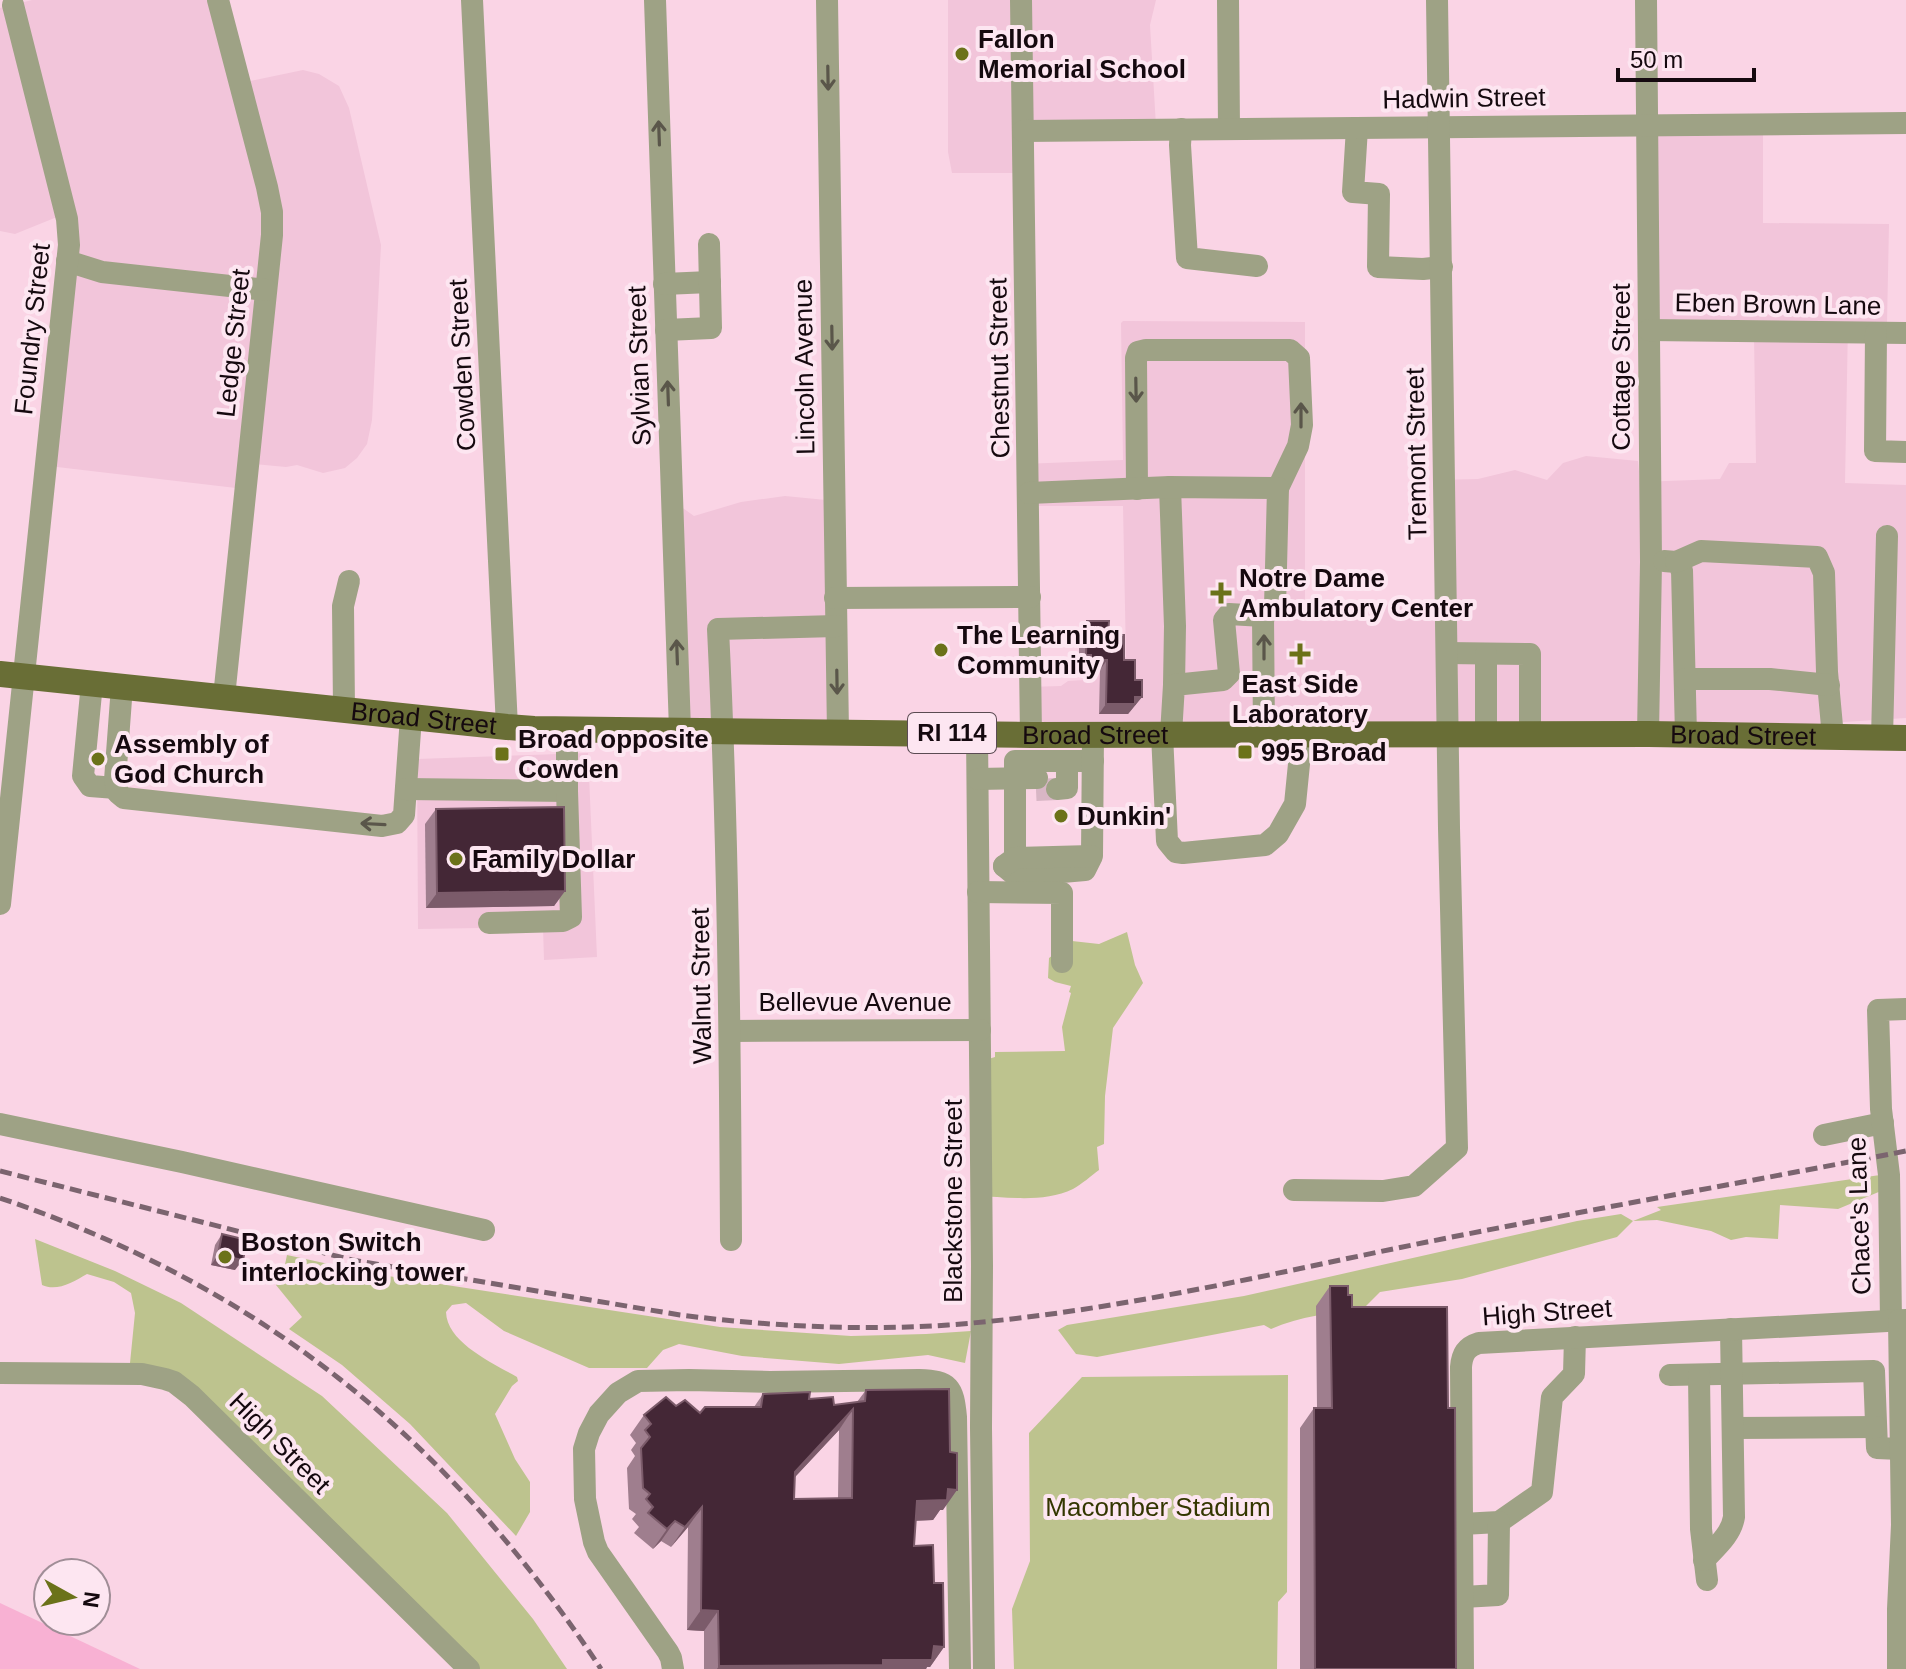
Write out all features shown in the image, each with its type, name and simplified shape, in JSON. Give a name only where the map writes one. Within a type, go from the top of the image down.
[{"type":"main road","name":"Broad Street","points":[[12,675],[507,727],[1023,734],[1093,748],[1166,734],[1648,734],[1894,738]]},
{"type":"street","name":"Ledge Street","points":[[218,0],[272,212],[224,697]]},
{"type":"street","name":"Cowden Street","points":[[472,0],[507,727]]},
{"type":"street","name":"Sylvian Street","points":[[655,0],[680,730]]},
{"type":"street","name":"Lincoln Avenue","points":[[827,0],[838,733]]},
{"type":"street","name":"Chestnut Street","points":[[1009,862],[1041,778],[1023,734],[1030,597],[1021,0]]},
{"type":"street","points":[[1228,0],[1229,129]]},
{"type":"street","name":"Tremont Street","points":[[1294,1190],[1383,1191],[1414,1186],[1457,1148],[1437,0]]},
{"type":"street","name":"Cottage Street","points":[[1646,0],[1651,560],[1648,734]]},
{"type":"street","name":"Foundry Street","points":[[0,904],[12,675],[69,245],[67,219],[15,4]]},
{"type":"street","name":"Hadwin Street","points":[[1023,131],[1906,123]]},
{"type":"street","points":[[1357,128],[1353,192],[1379,194],[1378,267],[1442,267]]},
{"type":"street","points":[[1181,129],[1187,258],[1257,266]]},
{"type":"street","points":[[666,330],[711,328],[709,244]]},
{"type":"street","points":[[67,261],[102,272],[266,290]]},
{"type":"street","points":[[664,284],[710,282]]},
{"type":"street","name":"Eben Brown Lane","points":[[1649,330],[1906,333]]},
{"type":"street","points":[[1876,333],[1875,451],[1906,452]]},
{"type":"street","points":[[1137,489],[1138,352],[1290,350],[1299,358],[1302,425],[1298,446],[1278,488],[1275,607],[1263,616],[1229,614],[1224,620],[1229,674],[1223,680],[1174,685]]},
{"type":"street","points":[[1029,493],[1170,487],[1278,488]]},
{"type":"street","points":[[1170,487],[1174,685],[1166,734],[1167,841],[1176,852],[1265,845],[1278,834],[1295,804],[1302,734]]},
{"type":"street","points":[[1887,536],[1894,738]]},
{"type":"street","points":[[1651,560],[1676,562],[1701,551],[1817,557],[1824,573],[1833,737]]},
{"type":"street","points":[[1676,562],[1682,570],[1686,735]]},
{"type":"street","points":[[344,710],[343,606],[349,581]]},
{"type":"street","points":[[835,598],[1030,597]]},
{"type":"street","points":[[1263,616],[1264,734]]},
{"type":"street","name":"Walnut Street","points":[[731,1240],[730,1031],[718,629],[836,626]]},
{"type":"street","points":[[1447,653],[1530,654],[1530,734]]},
{"type":"street","points":[[1486,654],[1486,734]]},
{"type":"street","points":[[1685,679],[1770,679],[1829,685]]},
{"type":"street","points":[[92,683],[83,776],[90,786],[116,788]]},
{"type":"street","points":[[122,686],[115,780],[118,793],[124,798],[382,826],[397,823],[404,815],[411,717]]},
{"type":"street","points":[[489,923],[563,921],[571,917],[567,729]]},
{"type":"street","name":"Blackstone Street","points":[[977,733],[984,1669]]},
{"type":"street","points":[[978,779],[1041,778],[1093,748],[1092,856],[1085,870],[1016,876],[1009,862],[978,866]]},
{"type":"street","points":[[406,789],[567,791]]},
{"type":"street","points":[[978,892],[1062,893],[1062,962]]},
{"type":"street","name":"Chace's Lane","points":[[1898,1669],[1904,1507],[1898,1320],[1882,1116],[1878,1010],[1906,1009]]},
{"type":"street","name":"Bellevue Avenue","points":[[730,1031],[980,1030]]},
{"type":"street","points":[[1824,1135],[1882,1116]]},
{"type":"street","points":[[0,1124],[484,1230]]},
{"type":"street","name":"High Street","points":[[1463,1669],[1461,1367],[1465,1351],[1472,1345],[1898,1320]]},
{"type":"street","points":[[1699,1375],[1701,1529],[1705,1570],[1733,1524],[1731,1329]]},
{"type":"street","points":[[1462,1524],[1499,1522],[1542,1492],[1552,1397],[1574,1374],[1575,1337]]},
{"type":"street","points":[[1670,1375],[1874,1371],[1877,1448],[1900,1449]]},
{"type":"street","name":"High Street","points":[[0,1373],[126,1373],[174,1382],[204,1406],[469,1669]]},
{"type":"street","points":[[673,1669],[671,1658],[598,1552],[585,1499],[584,1449],[589,1433],[609,1402],[638,1381],[919,1380],[948,1386],[954,1398],[956,1417],[960,1669]]},
{"type":"street","points":[[1733,1428],[1876,1427]]},
{"type":"street","points":[[1463,1597],[1498,1595],[1499,1522]]},
{"type":"shaded area","points":[[32,0],[216,0],[241,83],[303,70],[319,74],[339,86],[349,108],[381,245],[372,420],[367,444],[345,468],[323,473],[297,465],[242,463],[236,488],[40,465],[60,251],[57,217],[15,234],[0,231],[0,8]]},
{"type":"shaded area","points":[[948,0],[1156,0],[1150,25],[1156,126],[1022,130],[1015,173],[952,173],[948,152]]},
{"type":"shaded area","points":[[1763,126],[1763,223],[1889,224],[1887,324],[1848,324],[1845,483],[1906,485],[1906,718],[1642,735],[1027,732],[1027,687],[1061,686],[1068,681],[1084,680],[1126,657],[1123,506],[1024,506],[1023,464],[1123,460],[1123,321],[1305,322],[1305,610],[1362,604],[1437,606],[1436,480],[1478,479],[1515,470],[1547,480],[1563,463],[1586,456],[1638,461],[1640,482],[1720,479],[1729,463],[1756,463],[1754,336],[1642,332],[1638,127]]},
{"type":"shaded area","points":[[666,496],[694,516],[741,502],[785,496],[826,500],[829,510],[827,730],[677,729]]},
{"type":"shaded area","points":[[588,753],[597,957],[544,960],[543,927],[418,929],[417,759]]},
{"type":"shaded area","points":[[0,1603],[32,1618],[32,1637],[72,1637],[140,1669],[0,1669]]},
{"type":"green space","points":[[1127,932],[1143,983],[1113,1028],[1105,1096],[1104,1144],[1097,1147],[1099,1170],[1073,1189],[1050,1196],[977,1196],[975,1063],[995,1057],[995,1052],[1065,1051],[1062,1027],[1071,986],[1048,978],[1049,958],[1072,941],[1099,944]]},
{"type":"green space","points":[[1880,1175],[1881,1191],[1838,1209],[1780,1205],[1778,1239],[1746,1237],[1731,1240],[1711,1231],[1657,1220],[1633,1221],[1661,1210],[1657,1207]]},
{"type":"green space","points":[[1621,1214],[1633,1221],[1617,1237],[1462,1279],[1380,1292],[1362,1310],[1305,1318],[1271,1329],[1264,1325],[1097,1357],[1076,1354],[1058,1330],[1067,1325],[1244,1296],[1577,1221]]},
{"type":"green space","points":[[35,1239],[115,1271],[181,1303],[322,1396],[447,1513],[533,1619],[567,1669],[462,1669],[183,1397],[129,1373],[135,1313],[131,1293],[114,1282],[87,1274],[59,1287],[42,1285]]},
{"type":"green space","points":[[287,1255],[375,1274],[720,1327],[851,1336],[971,1331],[965,1363],[928,1355],[839,1364],[742,1356],[679,1344],[663,1350],[647,1368],[589,1368],[504,1331],[466,1303],[452,1305],[446,1312],[454,1333],[473,1351],[517,1377],[518,1381],[495,1414],[515,1459],[530,1482],[530,1512],[516,1536],[410,1424],[342,1365],[289,1329],[302,1317],[276,1285],[283,1274]]},
{"type":"green space","name":"Macomber Stadium","points":[[1288,1375],[1287,1592],[1278,1602],[1277,1669],[1014,1669],[1012,1609],[1030,1561],[1029,1433],[1082,1377]]},
{"type":"building","points":[[1087,621],[1109,621],[1108,635],[1124,635],[1124,660],[1135,660],[1135,680],[1142,680],[1142,697],[1135,697],[1135,704],[1106,704],[1107,660],[1091,660],[1091,655],[1086,655]]},
{"type":"building","points":[[564,807],[565,891],[437,893],[436,809]]},
{"type":"building","points":[[222,1234],[247,1240],[243,1260],[218,1255]]},
{"type":"building","points":[[1330,1286],[1348,1286],[1352,1307],[1447,1307],[1448,1408],[1455,1408],[1456,1669],[1315,1669],[1314,1408],[1332,1408]]},
{"type":"building","points":[[949,1389],[950,1452],[957,1453],[957,1490],[948,1489],[947,1500],[917,1501],[914,1546],[933,1545],[934,1583],[943,1583],[944,1647],[934,1646],[932,1660],[883,1660],[883,1665],[719,1666],[718,1611],[701,1610],[702,1507],[685,1527],[675,1521],[667,1529],[648,1513],[653,1507],[646,1499],[650,1494],[643,1488],[641,1448],[650,1437],[645,1430],[651,1424],[644,1415],[666,1397],[676,1406],[685,1400],[700,1413],[705,1407],[761,1407],[763,1394],[810,1392],[809,1399],[833,1397],[834,1405],[865,1401],[866,1390]],"holes":[[[853,1409],[852,1498],[794,1499],[795,1472]]]},
{"type":"tunnel","points":[[1036,790],[1057,789]]},
{"type":"railway","points":[[0,1171],[352,1260],[680,1315],[780,1325],[881,1328],[1009,1319],[1129,1302],[1906,1151]]},
{"type":"railway","points":[[0,1198],[95,1234],[183,1277],[265,1325],[342,1381],[413,1442],[480,1511],[542,1586],[601,1669]]},
{"type":"place","name":"Fallon Memorial School","points":[[962,54]]},
{"type":"place","name":"Notre Dame Ambulatory Center","points":[[1221,593]]},
{"type":"place","name":"The Learning Community","points":[[941,650]]},
{"type":"place","name":"East Side Laboratory","points":[[1300,654]]},
{"type":"place","name":"995 Broad","points":[[1245,752]]},
{"type":"place","name":"Broad opposite Cowden","points":[[502,754]]},
{"type":"place","name":"Assembly of God Church","points":[[98,759]]},
{"type":"place","name":"Dunkin'","points":[[1061,816]]},
{"type":"place","name":"Family Dollar","points":[[456,859]]},
{"type":"place","name":"Boston Switch interlocking tower","points":[[225,1257]]}]
